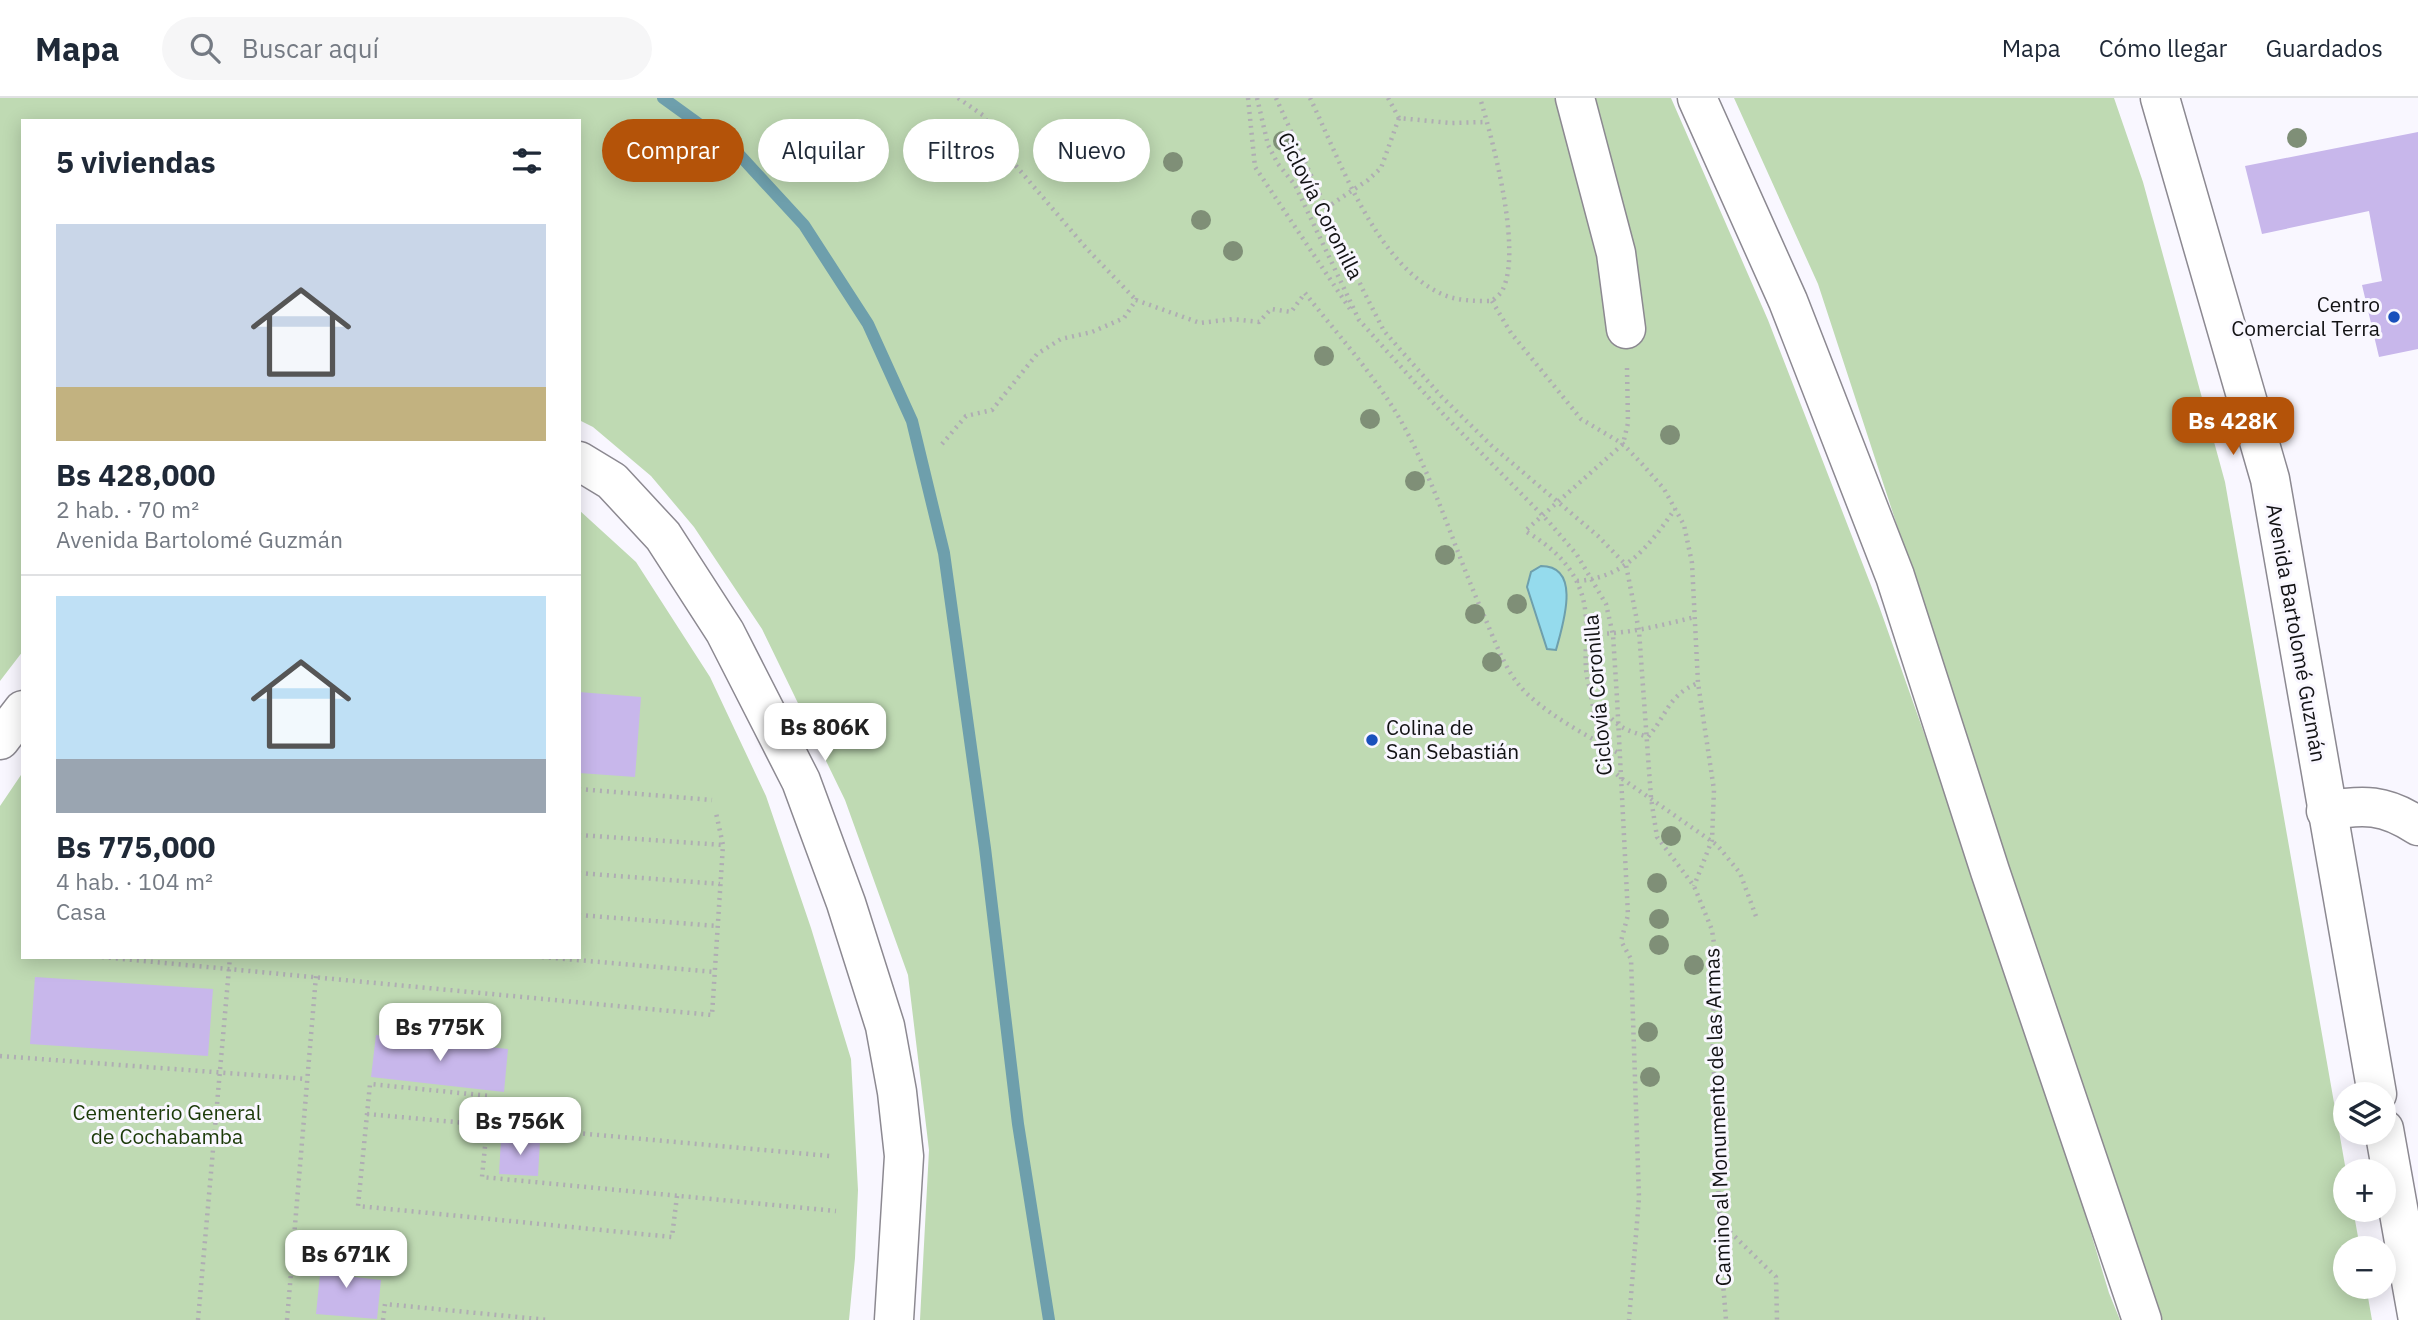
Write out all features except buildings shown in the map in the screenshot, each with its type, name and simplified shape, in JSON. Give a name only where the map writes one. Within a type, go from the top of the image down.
[{"type":"street","points":[[1575,98],[1616,253],[1626,329]]},
{"type":"street","points":[[1697,98],[1788,301],[1895,576],[1990,871],[2142,1320]]},
{"type":"street","name":"Avenida Bartolomé Guzmán","points":[[2160,98],[2270,479],[2375,1082]]},
{"type":"street","points":[[581,462],[612,481],[663,536],[725,632],[801,781],[846,903],[885,1026],[897,1092],[904,1156],[894,1320]]},
{"type":"street","points":[[0,740],[21,713]]},
{"type":"street","points":[[2326,811],[2360,805],[2378,807],[2405,817],[2418,826]]},
{"type":"street","points":[[2387,1145],[2418,1320]]},
{"type":"path","points":[[958,98],[984,117],[999,146],[1087,249],[1136,300],[1200,323],[1233,319],[1259,322],[1271,309],[1291,312],[1306,293],[1390,403],[1408,434],[1435,490],[1461,564],[1493,639],[1519,685],[1566,723],[1620,754]]},
{"type":"path","points":[[1248,98],[1255,167],[1359,320]]},
{"type":"path","name":"Ciclovía Coronilla","points":[[1257,98],[1268,145],[1295,185],[1359,320],[1445,416],[1541,514],[1577,555],[1606,604],[1613,635],[1620,754],[1628,915],[1621,941],[1631,959],[1639,1198],[1629,1320]]},
{"type":"path","points":[[1276,98],[1384,331],[1441,396],[1492,446],[1557,500],[1626,565]]},
{"type":"path","points":[[1310,98],[1354,190],[1386,246],[1413,276],[1443,295],[1465,301],[1492,301],[1502,292],[1509,268],[1509,239],[1480,98]]},
{"type":"path","points":[[1326,208],[1381,168],[1399,118],[1388,98]]},
{"type":"path","points":[[1399,118],[1450,123],[1487,122]]},
{"type":"path","points":[[942,444],[966,416],[992,410],[1037,354],[1061,338],[1092,332],[1124,318],[1136,300]]},
{"type":"path","points":[[1492,301],[1511,333],[1581,419],[1623,444],[1664,489],[1684,525],[1692,563],[1698,683],[1714,790],[1712,840],[1694,887]]},
{"type":"path","points":[[1626,329],[1628,424],[1623,444],[1525,531],[1544,542],[1564,561],[1577,582],[1584,603],[1586,681],[1605,764],[1621,778],[1712,840],[1740,873],[1758,919]]},
{"type":"path","points":[[1577,582],[1593,580],[1641,555],[1675,509]]},
{"type":"path","name":"Camino al Monumento de las Armas","points":[[1626,565],[1639,631],[1651,798],[1657,838],[1694,887],[1712,930],[1718,971],[1712,1023],[1719,1222],[1726,1320]]},
{"type":"path","points":[[1586,634],[1613,635],[1639,631],[1695,617]]},
{"type":"path","points":[[1591,696],[1618,728],[1648,737],[1661,722],[1670,701],[1682,689],[1698,683]]},
{"type":"path","points":[[581,789],[712,800]]},
{"type":"path","points":[[127,959],[712,1015],[723,845],[716,813]]},
{"type":"path","points":[[581,835],[723,845]]},
{"type":"path","points":[[581,873],[720,884]]},
{"type":"path","points":[[581,915],[717,926]]},
{"type":"path","points":[[198,1320],[230,959]]},
{"type":"path","points":[[565,959],[715,972]]},
{"type":"path","points":[[287,1320],[316,976]]},
{"type":"path","points":[[0,1056],[307,1079]]},
{"type":"path","points":[[677,1196],[672,1237],[358,1206],[370,1084],[490,1096],[482,1177],[836,1211]]},
{"type":"path","points":[[368,1114],[830,1156]]},
{"type":"path","points":[[1719,1222],[1776,1277],[1777,1320]]},
{"type":"path","points":[[383,1320],[385,1304],[548,1320]]},
{"type":"green space","name":"Colina de San Sebastián","points":[[0,98],[1671,98],[1768,320],[1879,606],[2032,1038],[2109,1293],[2120,1320],[920,1320],[929,1150],[908,975],[845,800],[762,629],[694,527],[651,476],[593,427],[581,421],[581,119],[21,119],[21,654],[0,681]]},
{"type":"green space","points":[[1734,98],[2114,98],[2143,182],[2225,482],[2333,1097],[2333,1145],[2341,1145],[2344,1159],[2333,1159],[2333,1222],[2355,1222],[2358,1236],[2333,1236],[2333,1299],[2368,1299],[2372,1320],[2157,1320],[1818,284]]},
{"type":"green space","name":"Cementerio General de Cochabamba","points":[[581,512],[636,562],[710,677],[766,796],[811,928],[851,1059],[858,1190],[849,1320],[0,1320],[0,806],[21,775],[21,959],[581,959]]},
{"type":"water","points":[[1541,566],[1554,569],[1562,576],[1566,587],[1565,613],[1556,650],[1547,649],[1527,587],[1531,572]]},
{"type":"waterway","points":[[663,98],[735,150],[804,225],[868,324],[912,421],[944,553],[985,848],[1018,1124],[1049,1320]]},
{"type":"place","name":"Centro Comercial Terra","points":[[2394,317]]},
{"type":"place","name":"Colina de San Sebastián","points":[[1372,740]]}]
